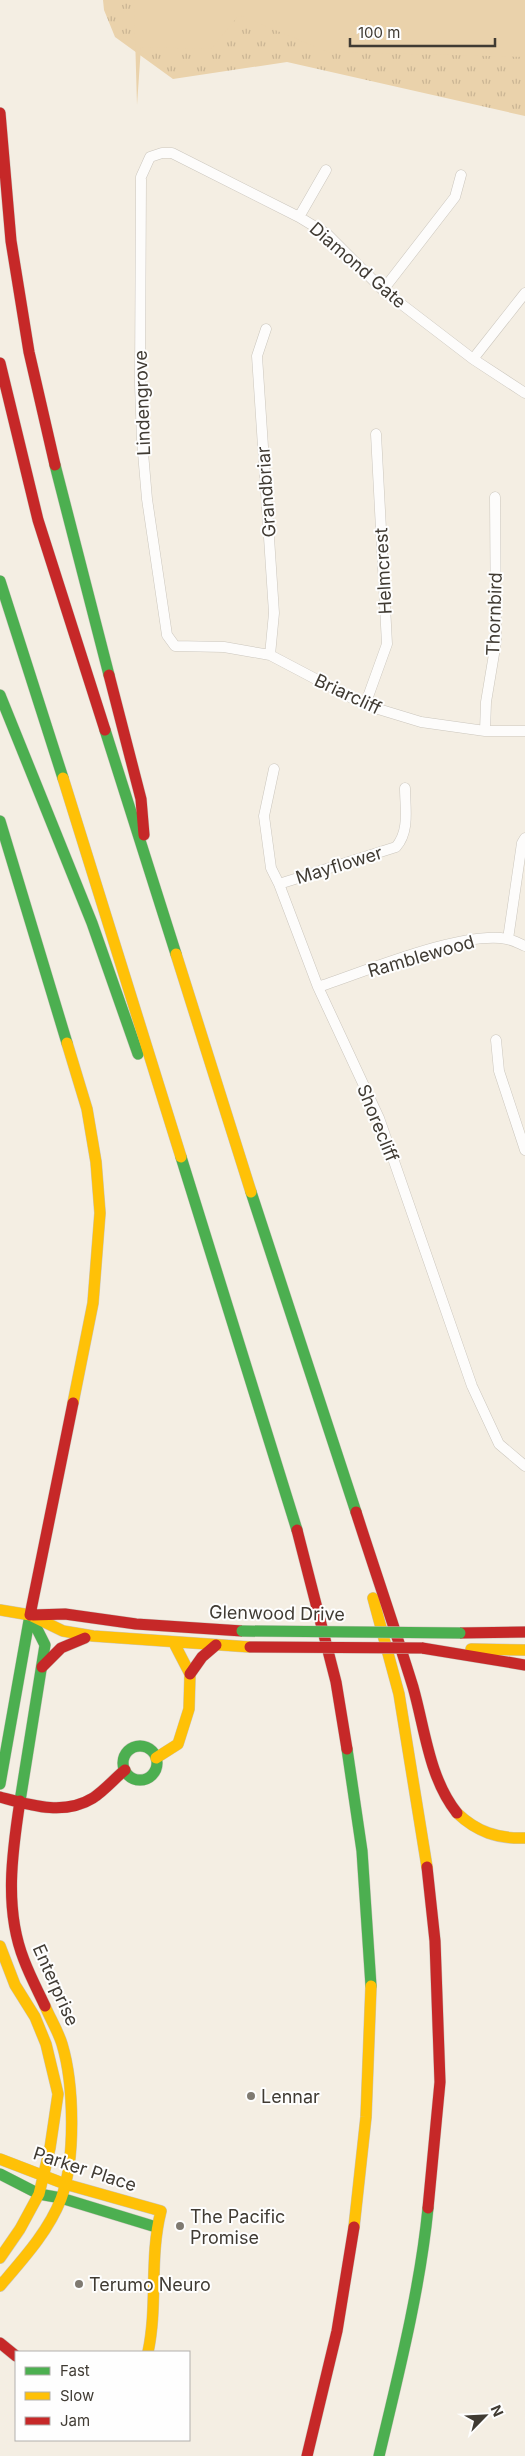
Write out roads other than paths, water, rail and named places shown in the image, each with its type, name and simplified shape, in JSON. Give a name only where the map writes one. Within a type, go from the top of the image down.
[{"type":"main road","points":[[0,113],[11,241],[29,352],[49,444],[141,799],[148,870]]},
{"type":"main road","points":[[0,363],[38,520],[320,1408],[414,1691],[438,1781],[451,1804],[463,1819],[488,1835],[508,1840],[525,1838]]},
{"type":"main road","points":[[0,581],[108,916],[303,1551],[336,1682],[362,1851],[368,1920],[371,2002],[366,2117],[354,2226],[337,2331],[307,2456]]},
{"type":"main road","points":[[0,695],[92,923],[228,1307]]},
{"type":"main road","points":[[0,821],[87,1109],[96,1162],[100,1213],[93,1303],[30,1616],[0,1784]]},
{"type":"main road","points":[[320,1408],[399,1694],[426,1855],[435,1941],[440,2082],[425,2236],[394,2394],[379,2456]]},
{"type":"main road","points":[[0,1610],[30,1616],[63,1631],[94,1636]]},
{"type":"main road","name":"Glenwood Drive","points":[[30,1616],[66,1614],[136,1624],[242,1631],[525,1632]]},
{"type":"main road","name":"Enterprise","points":[[0,2286],[39,2239],[61,2198],[70,2153],[72,2095],[67,2063],[62,2042],[23,1959],[14,1921],[11,1892],[20,1802],[45,1645],[30,1616]]},
{"type":"main road","points":[[42,1667],[59,1648],[69,1642],[94,1636]]},
{"type":"main road","name":"Glenwood Drive","points":[[94,1636],[250,1647],[422,1648],[466,1651]]},
{"type":"main road","points":[[154,1754],[173,1737],[180,1737],[189,1708],[190,1674],[174,1643]]},
{"type":"main road","points":[[190,1674],[202,1657],[216,1645]]},
{"type":"main road","points":[[466,1651],[525,1650]]},
{"type":"main road","points":[[466,1651],[525,1665]]},
{"type":"main road","points":[[140,1746],[154,1754],[156,1770],[144,1779],[135,1779],[125,1770],[125,1757],[130,1749],[140,1746]]},
{"type":"main road","points":[[0,1797],[46,1808],[70,1807],[92,1799],[125,1770]]},
{"type":"main road","name":"Enterprise","points":[[0,1946],[15,1985],[35,2017],[46,2044],[58,2094],[50,2148],[39,2194],[20,2229],[0,2258]]},
{"type":"main road","name":"Parker Place","points":[[0,2159],[65,2184],[161,2211],[156,2227],[61,2198],[39,2194],[0,2174]]},
{"type":"main road","points":[[148,2351],[153,2327],[153,2276],[156,2227]]},
{"type":"main road","points":[[0,2343],[15,2355]]},
{"type":"street","name":"Diamond Gate","points":[[150,157],[162,153],[172,153],[299,217],[327,234],[383,290],[474,359],[525,393]]},
{"type":"street","name":"Lindengrove","points":[[150,157],[142,177],[140,384],[142,441],[156,567],[167,635],[175,646]]},
{"type":"street","points":[[299,217],[326,170]]},
{"type":"street","points":[[383,290],[455,197],[461,174]]},
{"type":"street","points":[[474,359],[525,293]]},
{"type":"street","name":"Grandbriar","points":[[266,329],[257,356],[274,613],[270,655]]},
{"type":"street","name":"Helmcrest","points":[[365,705],[387,644],[376,434]]},
{"type":"street","name":"Thornbird","points":[[484,731],[486,702],[496,642],[494,497]]},
{"type":"street","name":"Briarcliff","points":[[175,646],[224,647],[270,655],[365,705],[422,722],[484,731],[525,731]]},
{"type":"street","name":"Shorecliff","points":[[274,769],[264,816],[271,868],[279,884],[318,986],[379,1118],[472,1386],[500,1444],[525,1466]]},
{"type":"street","name":"Mayflower","points":[[279,884],[396,847],[403,839],[406,828],[405,788]]},
{"type":"street","points":[[508,939],[522,843],[525,838]]},
{"type":"street","name":"Ramblewood","points":[[318,986],[445,945],[478,938],[508,939],[525,946]]},
{"type":"street","points":[[496,1040],[499,1071],[525,1150]]},
{"type":"place","name":"Lennar","points":[[251,2096]]},
{"type":"place","name":"The Pacific Promise","points":[[180,2226]]},
{"type":"place","name":"Terumo Neuro","points":[[79,2284]]}]
